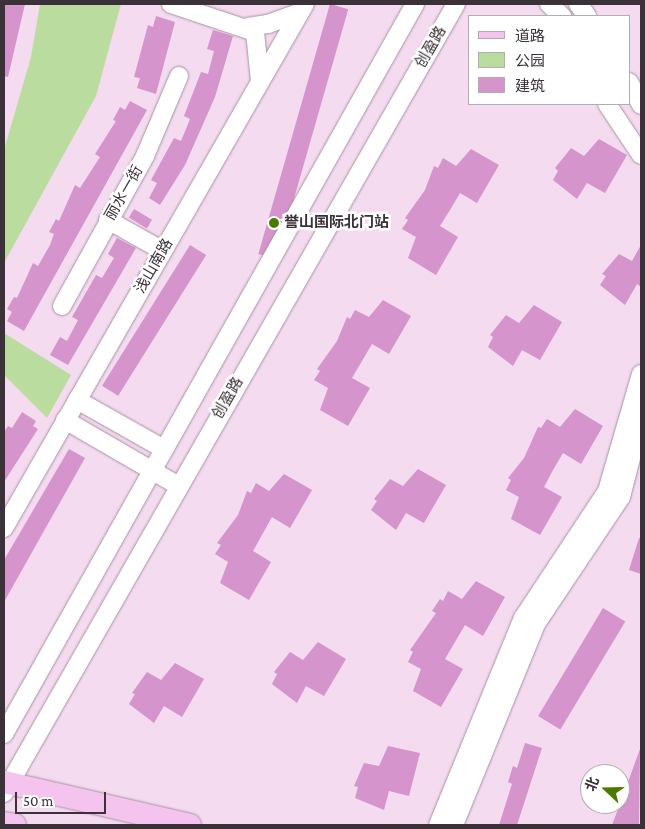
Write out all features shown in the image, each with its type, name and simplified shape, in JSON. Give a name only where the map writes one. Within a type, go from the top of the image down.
[{"type":"main road","points":[[6,786],[190,825]]},
{"type":"main road","points":[[105,825],[114,813],[125,810]]},
{"type":"main road","points":[[4,823],[15,825]]},
{"type":"street","name":"创盈路","points":[[4,734],[415,4]]},
{"type":"street","name":"创盈路","points":[[6,786],[456,4]]},
{"type":"street","points":[[548,4],[561,15]]},
{"type":"street","points":[[578,4],[586,15]]},
{"type":"street","points":[[179,5],[248,26],[268,24],[302,9]]},
{"type":"street","name":"浅山南路","points":[[4,528],[302,9]]},
{"type":"street","points":[[248,26],[258,39],[260,82]]},
{"type":"street","name":"丽水一街","points":[[62,306],[145,156],[179,76]]},
{"type":"street","points":[[630,84],[641,105]]},
{"type":"street","points":[[608,105],[641,155]]},
{"type":"street","points":[[108,220],[163,251]]},
{"type":"street","points":[[438,825],[523,618],[607,491],[641,374]]},
{"type":"street","points":[[77,400],[164,450]]},
{"type":"street","points":[[454,825],[536,624],[621,497],[641,419]]},
{"type":"street","points":[[65,420],[178,486]]},
{"type":"green space","points":[[40,4],[121,4],[96,96],[4,263],[4,150],[31,57]]},
{"type":"green space","points":[[4,333],[71,375],[47,418],[4,375]]},
{"type":"building","points":[[4,4],[25,4],[8,77],[4,76]]},
{"type":"building","points":[[330,4],[348,9],[277,259],[258,254]]},
{"type":"building","points":[[156,16],[175,22],[156,94],[137,88],[140,78],[134,77],[148,25],[153,27]]},
{"type":"building","points":[[213,30],[233,36],[215,97],[185,165],[160,205],[149,198],[157,183],[151,180],[174,138],[181,141],[190,119],[184,116],[201,72],[208,74],[214,51],[207,49]]},
{"type":"building","points":[[130,101],[147,110],[24,331],[7,321],[12,312],[7,309],[14,297],[17,298],[33,263],[38,266],[50,245],[54,234],[49,232],[56,219],[59,221],[75,185],[80,188],[100,157],[95,154],[116,121],[113,120],[120,107],[125,110]]},
{"type":"building","points":[[599,139],[627,155],[605,193],[587,183],[577,199],[553,180],[558,171],[555,168],[571,148],[584,156]]},
{"type":"building","points":[[471,149],[499,165],[477,203],[460,193],[440,226],[458,237],[436,275],[408,258],[416,237],[402,229],[408,220],[405,218],[425,190],[434,166],[438,168],[443,158],[456,166]]},
{"type":"building","points":[[134,209],[152,220],[147,228],[129,218]]},
{"type":"building","points":[[117,238],[136,248],[68,365],[50,355],[60,337],[67,341],[78,320],[72,317],[96,275],[102,278],[114,258],[108,254]]},
{"type":"building","points":[[190,245],[206,255],[118,396],[102,386]]},
{"type":"building","points":[[641,245],[641,287],[637,284],[625,305],[600,285],[606,276],[602,274],[619,254],[632,261]]},
{"type":"building","points":[[383,300],[411,316],[389,354],[372,344],[352,378],[370,388],[348,426],[320,410],[328,388],[314,380],[320,371],[317,369],[337,341],[347,317],[350,319],[355,310],[369,317]]},
{"type":"building","points":[[534,305],[562,322],[540,360],[522,350],[513,366],[488,347],[493,337],[490,335],[506,315],[519,323]]},
{"type":"building","points":[[575,409],[603,426],[581,464],[563,453],[553,470],[544,487],[562,497],[540,535],[511,519],[519,497],[506,490],[511,480],[508,478],[524,458],[538,427],[541,428],[547,419],[560,427]]},
{"type":"building","points":[[22,412],[36,421],[33,426],[38,429],[4,482],[4,432],[8,426],[12,428]]},
{"type":"building","points":[[69,449],[85,458],[4,602],[4,560]]},
{"type":"building","points":[[418,469],[446,485],[424,523],[406,513],[396,530],[371,510],[377,501],[374,499],[390,479],[403,486]]},
{"type":"building","points":[[284,474],[312,490],[290,528],[272,517],[253,551],[271,562],[249,600],[220,583],[228,562],[215,554],[221,545],[217,543],[238,515],[247,491],[251,493],[256,483],[269,491]]},
{"type":"building","points":[[639,538],[641,539],[641,574],[629,570]]},
{"type":"building","points":[[476,581],[505,597],[483,636],[465,625],[445,659],[463,669],[441,707],[413,691],[421,669],[408,662],[413,652],[410,650],[436,613],[432,611],[440,599],[443,601],[448,591],[462,599]]},
{"type":"building","points":[[603,608],[625,621],[560,729],[538,716]]},
{"type":"building","points":[[318,642],[346,659],[324,696],[306,686],[297,703],[272,684],[277,674],[274,672],[290,652],[303,660]]},
{"type":"building","points":[[175,663],[204,679],[182,717],[164,706],[154,723],[129,704],[135,694],[132,693],[147,672],[161,680]]},
{"type":"building","points":[[525,743],[542,748],[517,825],[499,825],[512,784],[508,782],[513,766],[517,768]]},
{"type":"building","points":[[388,746],[420,753],[409,796],[389,791],[384,810],[355,798],[358,787],[354,786],[364,763],[379,766]]},
{"type":"building","points":[[640,749],[639,825],[612,825],[616,814],[630,814],[630,776]]},
{"type":"place","name":"誉山国际北门站","points":[[274,223]]}]
